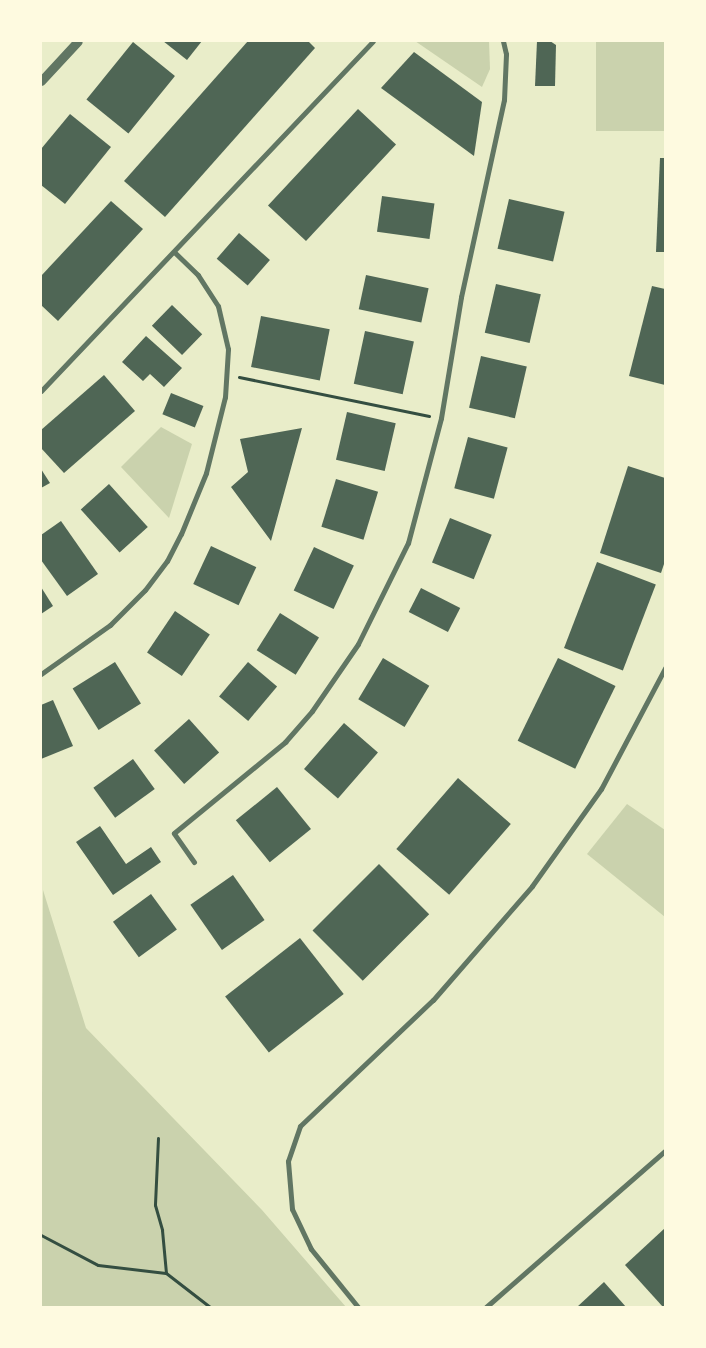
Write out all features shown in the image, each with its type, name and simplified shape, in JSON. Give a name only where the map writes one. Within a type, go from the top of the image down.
[{"type":"street","points":[[41,81],[78,41]]},
{"type":"street","points":[[41,391],[175,253],[373,41]]},
{"type":"street","points":[[194,862],[174,833],[285,742],[328,689],[373,618],[408,543],[441,418],[462,297],[504,100],[506,54],[503,41]]},
{"type":"street","points":[[41,674],[110,625],[144,590],[167,561],[193,509],[206,472],[229,375],[228,349],[218,306],[198,275],[175,253]]},
{"type":"street","points":[[358,1307],[311,1249],[292,1209],[288,1161],[300,1126],[439,994],[532,886],[601,789],[665,668]]},
{"type":"street","points":[[486,1307],[665,1151]]},
{"type":"path","points":[[229,375],[441,418]]},
{"type":"path","points":[[158,1138],[155,1205],[162,1230],[166,1273]]},
{"type":"path","points":[[41,1235],[98,1265],[166,1273],[210,1307]]},
{"type":"green space","points":[[415,41],[489,41],[490,69],[482,87]]},
{"type":"green space","points":[[596,41],[665,41],[665,131],[596,131]]},
{"type":"green space","points":[[161,427],[192,444],[169,518],[121,467]]},
{"type":"green space","points":[[627,804],[665,830],[665,917],[587,854]]},
{"type":"green space","points":[[43,890],[86,1028],[262,1210],[346,1307],[41,1307]]},
{"type":"building","points":[[163,41],[202,41],[187,60]]},
{"type":"building","points":[[248,41],[308,41],[315,48],[165,217],[124,181]]},
{"type":"building","points":[[537,41],[550,41],[556,45],[555,86],[535,86]]},
{"type":"building","points":[[133,42],[175,76],[128,133],[86,100]]},
{"type":"building","points":[[414,52],[482,102],[474,156],[381,88]]},
{"type":"building","points":[[358,109],[396,144],[306,241],[268,206]]},
{"type":"building","points":[[70,114],[111,147],[65,204],[41,185],[41,149]]},
{"type":"building","points":[[660,158],[665,158],[665,252],[656,252]]},
{"type":"building","points":[[382,196],[434,203],[429,239],[377,232]]},
{"type":"building","points":[[509,199],[565,212],[553,262],[498,249]]},
{"type":"building","points":[[111,201],[143,229],[58,321],[41,305],[41,276]]},
{"type":"building","points":[[239,233],[270,260],[248,286],[217,259]]},
{"type":"building","points":[[366,275],[429,288],[421,323],[359,309]]},
{"type":"building","points":[[496,284],[541,294],[530,343],[485,333]]},
{"type":"building","points":[[652,286],[665,289],[665,385],[629,376]]},
{"type":"building","points":[[172,305],[202,334],[182,355],[152,326]]},
{"type":"building","points":[[261,316],[330,329],[320,380],[251,367]]},
{"type":"building","points":[[365,331],[414,341],[403,394],[354,384]]},
{"type":"building","points":[[146,336],[182,368],[164,387],[150,374],[143,381],[122,362]]},
{"type":"building","points":[[481,356],[527,367],[515,418],[469,408]]},
{"type":"building","points":[[104,375],[135,411],[64,473],[41,448],[41,430]]},
{"type":"building","points":[[171,393],[203,406],[195,427],[162,414]]},
{"type":"building","points":[[347,412],[396,423],[385,471],[336,460]]},
{"type":"building","points":[[302,428],[271,541],[231,487],[248,472],[240,439]]},
{"type":"building","points":[[468,437],[508,448],[494,499],[454,488]]},
{"type":"building","points":[[628,466],[665,478],[665,561],[661,573],[600,553]]},
{"type":"building","points":[[41,469],[50,483],[41,488]]},
{"type":"building","points":[[336,479],[378,492],[363,540],[321,527]]},
{"type":"building","points":[[109,484],[148,527],[120,553],[81,509]]},
{"type":"building","points":[[450,518],[492,535],[474,579],[432,563]]},
{"type":"building","points":[[61,521],[98,574],[67,596],[41,560],[41,535]]},
{"type":"building","points":[[211,546],[256,567],[239,605],[193,584]]},
{"type":"building","points":[[314,547],[354,566],[334,609],[294,591]]},
{"type":"building","points":[[597,562],[656,585],[623,670],[564,648]]},
{"type":"building","points":[[41,587],[53,606],[41,614]]},
{"type":"building","points":[[421,588],[460,608],[448,632],[409,612]]},
{"type":"building","points":[[175,611],[210,634],[182,676],[147,652]]},
{"type":"building","points":[[280,613],[319,637],[296,675],[257,650]]},
{"type":"building","points":[[383,658],[429,686],[405,727],[358,699]]},
{"type":"building","points":[[558,658],[616,686],[575,769],[518,741]]},
{"type":"building","points":[[115,662],[141,704],[99,730],[73,688]]},
{"type":"building","points":[[248,662],[277,686],[248,721],[219,696]]},
{"type":"building","points":[[53,700],[73,746],[41,759],[41,705]]},
{"type":"building","points":[[189,719],[219,752],[184,784],[154,750]]},
{"type":"building","points":[[344,723],[378,753],[338,799],[304,769]]},
{"type":"building","points":[[133,759],[155,789],[115,818],[93,788]]},
{"type":"building","points":[[458,778],[511,824],[449,895],[396,849]]},
{"type":"building","points":[[277,787],[311,829],[270,862],[236,820]]},
{"type":"building","points":[[100,826],[126,864],[151,847],[161,862],[113,895],[76,842]]},
{"type":"building","points":[[379,864],[429,914],[363,981],[313,930]]},
{"type":"building","points":[[233,875],[265,920],[222,950],[190,905]]},
{"type":"building","points":[[151,894],[177,930],[139,957],[113,922]]},
{"type":"building","points":[[300,938],[344,994],[269,1052],[225,996]]},
{"type":"building","points":[[665,1228],[665,1307],[663,1307],[625,1265]]},
{"type":"building","points":[[604,1282],[626,1307],[577,1307]]}]
